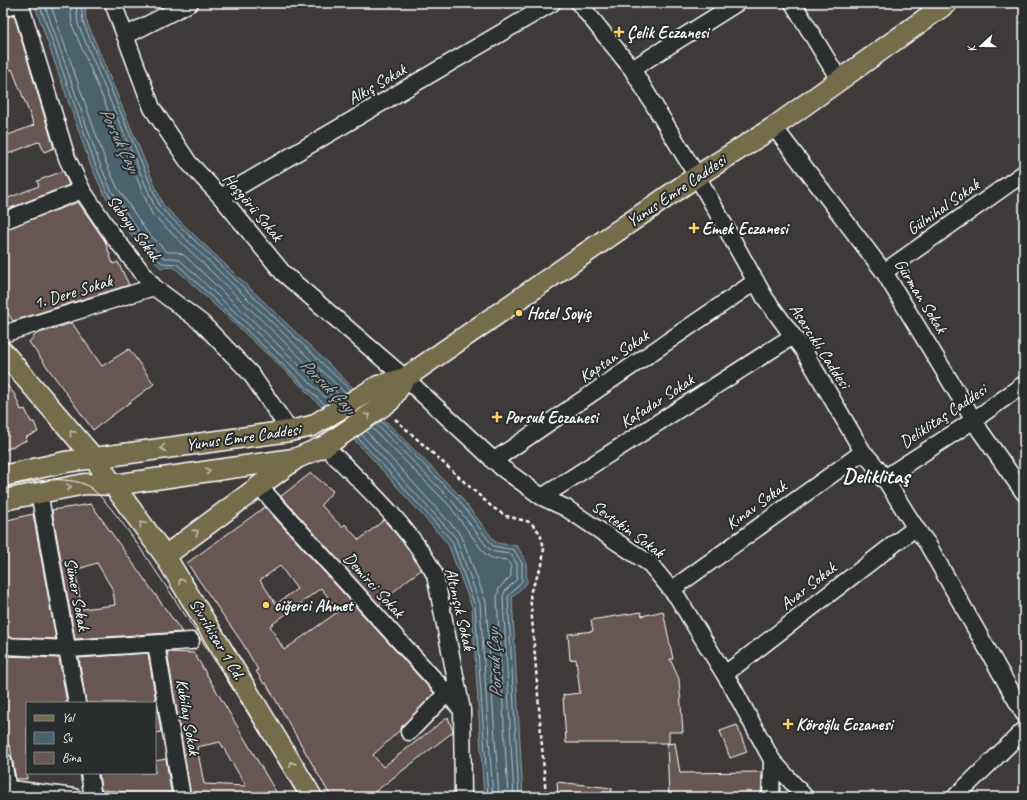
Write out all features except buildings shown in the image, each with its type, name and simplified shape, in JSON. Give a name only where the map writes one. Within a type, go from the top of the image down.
[{"type":"main road","name":"Yunus Emre Caddesi","points":[[3,476],[93,457],[290,431],[312,426],[378,386],[405,378],[697,176],[774,127],[947,3]]},
{"type":"main road","name":"Sivrihisar 1 Cd.","points":[[3,352],[93,457],[165,556],[312,797]]},
{"type":"main road","name":"Yunus Emre Caddesi","points":[[165,556],[297,458],[325,446],[390,401],[405,378]]},
{"type":"main road","name":"Yunus Emre Caddesi","points":[[3,500],[85,484],[114,485],[297,458]]},
{"type":"street","points":[[3,9],[17,3]]},
{"type":"street","name":"Suboyu Sokak","points":[[20,3],[67,158],[82,190],[113,236],[154,287],[202,323],[251,374],[290,431]]},
{"type":"street","name":"Hoşgörü Sokak","points":[[113,3],[152,108],[189,164],[221,197],[283,273],[405,378]]},
{"type":"street","points":[[123,30],[190,3]]},
{"type":"street","name":"Alkış Sokak","points":[[221,197],[552,3]]},
{"type":"street","name":"Asarcıklı Caddesi","points":[[579,3],[632,69],[697,176],[765,298],[794,336],[863,452],[876,465],[883,479],[915,528],[927,543],[1024,714]]},
{"type":"street","points":[[632,69],[737,3]]},
{"type":"street","points":[[793,3],[840,81]]},
{"type":"street","name":"Gürman Sokak","points":[[774,127],[884,272],[974,420],[1024,493]]},
{"type":"street","name":"Gülnihal Sokak","points":[[884,272],[1024,173]]},
{"type":"street","points":[[3,222],[82,190]]},
{"type":"street","name":"Kaptan Sokak","points":[[493,461],[756,281]]},
{"type":"street","name":"1. Dere Sokak","points":[[3,334],[154,287]]},
{"type":"street","name":"Kafadar Sokak","points":[[542,497],[794,336]]},
{"type":"street","name":"Sevtekin Sokak","points":[[405,378],[493,461],[542,497],[566,508],[650,564],[678,598],[725,674],[772,760],[805,797]]},
{"type":"street","name":"Deliklitaş Caddesi","points":[[883,479],[974,420],[1024,384]]},
{"type":"street","name":"Altınışık Sokak","points":[[325,446],[373,495],[425,555],[435,575],[462,710],[463,797]]},
{"type":"street","name":"Kınav Sokak","points":[[671,590],[863,452]]},
{"type":"street","name":"Demirci Sokak","points":[[259,486],[462,710]]},
{"type":"street","name":"Sümer Sokak","points":[[38,492],[78,702]]},
{"type":"street","name":"Avar Sokak","points":[[725,674],[915,528]]},
{"type":"street","points":[[3,646],[69,649],[191,641]]},
{"type":"street","name":"Kubilay Sokak","points":[[156,644],[182,797]]},
{"type":"street","points":[[409,732],[447,693]]},
{"type":"street","points":[[955,797],[1024,730]]},
{"type":"street","points":[[771,797],[772,760]]},
{"type":"street","points":[[3,761],[7,791],[74,797]]},
{"type":"street","points":[[89,774],[93,797]]},
{"type":"path","points":[[390,415],[492,507],[506,516],[530,522],[540,533],[544,548],[542,565],[530,593],[546,797]]},
{"type":"water","name":"Porsuk Çayı","points":[[34,3],[85,3],[86,20],[163,205],[333,368],[460,496],[496,543],[517,546],[526,561],[527,583],[512,597],[523,797],[484,797],[472,607],[448,544],[367,453],[296,381],[174,267],[161,268],[135,241],[104,194],[91,166]]},
{"type":"tram line","points":[[3,488],[43,480],[64,480],[84,484],[101,497],[130,534],[172,595],[228,681],[299,797]]},
{"type":"place","name":"Çelik Eczanesi","points":[[619,32]]},
{"type":"place","name":"Emek Eczanesi","points":[[694,228]]},
{"type":"place","name":"Hotel Soyiç","points":[[519,313]]},
{"type":"place","name":"Porsuk Eczanesi","points":[[497,417]]},
{"type":"place","name":"ciğerci Ahmet","points":[[266,605]]},
{"type":"place","name":"Köroğlu Eczanesi","points":[[788,724]]},
{"type":"district","name":"Deliklitaş","points":[[876,476]]}]
